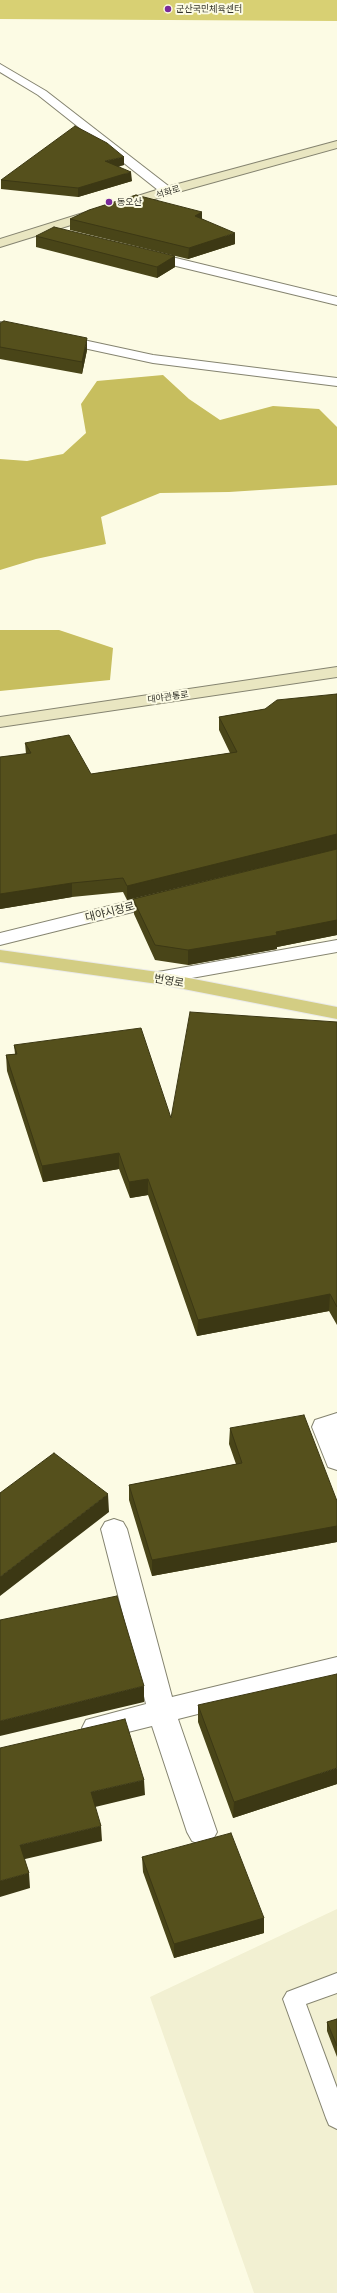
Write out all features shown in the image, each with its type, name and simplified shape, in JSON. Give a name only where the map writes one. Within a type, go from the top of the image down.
[{"type":"main road","name":"번영로","points":[[0,956],[158,978],[337,1013]]},
{"type":"street","points":[[0,67],[42,93],[167,191]]},
{"type":"street","name":"석화로","points":[[0,244],[167,191],[337,144]]},
{"type":"street","points":[[46,230],[69,236]]},
{"type":"street","points":[[138,253],[337,301]]},
{"type":"street","points":[[0,326],[153,359],[337,382]]},
{"type":"street","name":"대야관통로","points":[[0,722],[337,672]]},
{"type":"street","name":"대야시장로","points":[[0,939],[176,896]]},
{"type":"street","points":[[158,978],[337,946]]},
{"type":"street","points":[[337,1422],[324,1427],[337,1460]]},
{"type":"street","points":[[114,1529],[162,1712],[202,1832]]},
{"type":"street","points":[[69,1734],[337,1668]]},
{"type":"lane","points":[[337,1983],[294,1999],[337,2118]]},
{"type":"shaded area","name":"군산국민체육센터","points":[[0,0],[337,0],[337,21],[0,19]]},
{"type":"shaded area","points":[[163,375],[189,399],[220,420],[273,406],[319,409],[337,427],[337,485],[229,492],[160,493],[101,517],[106,544],[36,559],[0,570],[0,459],[27,461],[63,454],[86,433],[81,404],[97,381]]},
{"type":"shaded area","points":[[0,630],[59,630],[113,648],[110,680],[0,691]]},
{"type":"shaded area","points":[[337,1909],[337,2293],[254,2293],[150,1997]]},
{"type":"building","points":[[75,126],[107,143],[124,157],[105,161],[131,172],[78,188],[1,180]]},
{"type":"building","points":[[136,195],[202,212],[195,216],[235,233],[189,248],[70,219],[89,210]]},
{"type":"building","points":[[54,227],[175,256],[157,267],[36,236]]},
{"type":"building","points":[[4,321],[87,338],[82,362],[0,347],[0,323]]},
{"type":"building","points":[[337,694],[337,834],[127,886],[123,878],[72,883],[0,894],[0,757],[31,753],[25,743],[69,735],[91,774],[237,752],[219,717],[265,709],[277,700]]},
{"type":"building","points":[[337,849],[337,920],[276,932],[277,935],[188,950],[155,945],[133,899]]},
{"type":"building","points":[[190,1012],[337,1022],[337,1307],[330,1294],[198,1320],[148,1179],[129,1182],[119,1153],[42,1166],[6,1055],[17,1054],[14,1045],[141,1028],[171,1118]]},
{"type":"building","points":[[304,1415],[337,1501],[337,1526],[152,1560],[129,1485],[242,1463],[230,1428]]},
{"type":"building","points":[[54,1453],[108,1494],[0,1577],[0,1493]]},
{"type":"building","points":[[117,1596],[144,1686],[0,1721],[0,1620]]},
{"type":"building","points":[[337,1674],[337,1768],[234,1802],[198,1705]]},
{"type":"building","points":[[125,1719],[144,1780],[91,1792],[101,1826],[20,1845],[29,1873],[0,1881],[0,1748]]},
{"type":"building","points":[[231,1833],[264,1918],[174,1944],[142,1857]]},
{"type":"building","points":[[337,2019],[337,2046],[327,2022]]},
{"type":"place","name":"군산국민체육센터","points":[[168,9]]},
{"type":"place","name":"동오산","points":[[109,202]]}]
